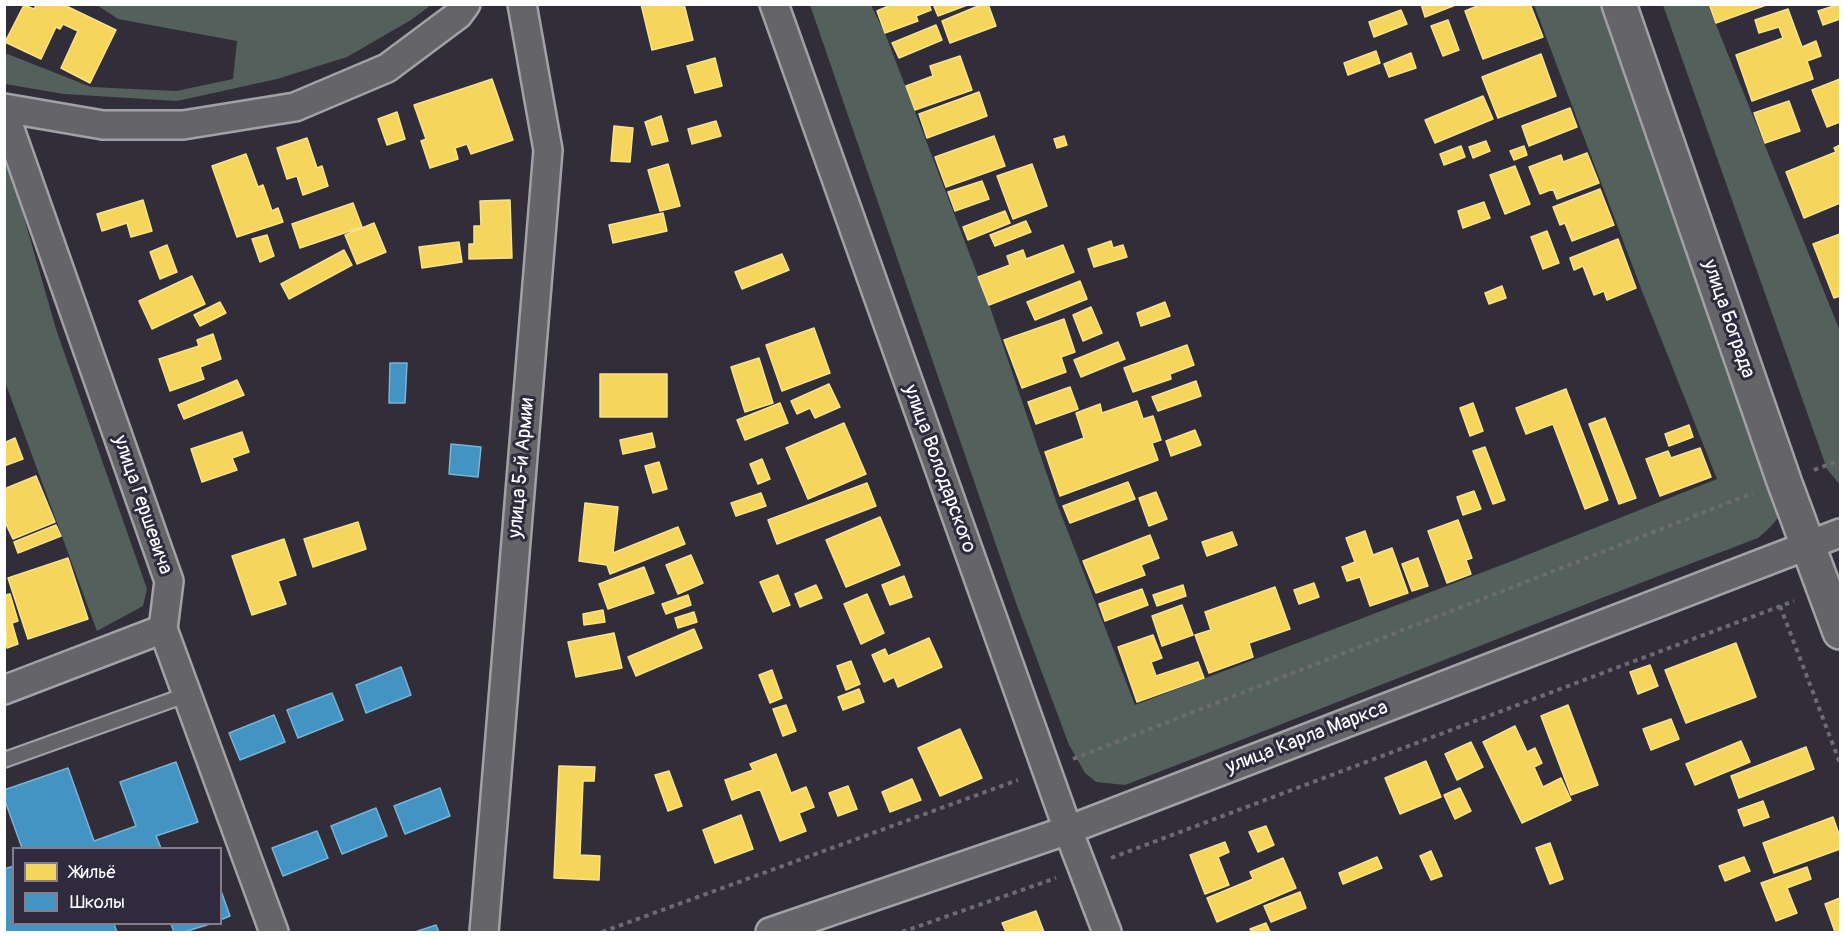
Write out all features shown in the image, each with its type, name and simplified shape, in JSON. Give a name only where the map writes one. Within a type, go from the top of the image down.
[{"type":"street","points":[[4,110],[103,125],[183,125],[295,107],[387,68],[458,15],[466,4]]},
{"type":"street","name":"улица 5-й Армии","points":[[484,933],[549,150],[522,4]]},
{"type":"street","name":"улица Володарского","points":[[774,4],[1046,769],[1107,933]]},
{"type":"street","name":"улица Бограда","points":[[1620,4],[1784,481],[1840,632]]},
{"type":"street","name":"улица Гершевича","points":[[4,110],[169,581],[163,629],[274,933]]},
{"type":"street","name":"улица Карла Маркса","points":[[770,933],[1068,830],[1840,533]]},
{"type":"street","points":[[4,690],[163,629]]},
{"type":"lane","points":[[4,760],[186,694]]},
{"type":"path","points":[[602,933],[842,847],[1840,460]]},
{"type":"path","points":[[902,933],[1083,868],[1824,590]]},
{"type":"path","points":[[1780,606],[1840,763]]},
{"type":"shaded area","points":[[431,4],[411,20],[347,57],[277,79],[177,101],[64,94],[5,84],[5,53],[91,87],[176,91],[233,79],[237,41],[118,19],[97,5]]},
{"type":"shaded area","points":[[810,5],[871,5],[886,36],[991,310],[1056,501],[1135,705],[1512,561],[1717,479],[1642,291],[1534,5],[1600,5],[1778,477],[1781,505],[1778,518],[1758,538],[1125,785],[1096,782],[1085,773],[1069,745],[1016,603]]},
{"type":"shaded area","points":[[1663,5],[1708,5],[1840,331],[1840,485],[1827,469]]},
{"type":"shaded area","points":[[4,161],[15,186],[56,329],[147,589],[143,606],[97,631],[5,382]]},
{"type":"building: Жильё","points":[[37,4],[62,4],[116,30],[90,83],[61,68],[78,31],[63,24],[60,29],[56,27],[41,59],[5,42],[24,5],[34,9]]},
{"type":"building: Жильё","points":[[641,4],[684,4],[693,40],[652,50]]},
{"type":"building: Жильё","points":[[893,4],[929,4],[931,10],[916,16],[918,21],[885,33],[877,11]]},
{"type":"building: Жильё","points":[[933,4],[970,4],[938,16]]},
{"type":"building: Жильё","points":[[988,4],[996,26],[950,43],[942,21]]},
{"type":"building: Жильё","points":[[1421,4],[1458,4],[1425,17]]},
{"type":"building: Жильё","points":[[1482,4],[1530,4],[1543,37],[1483,59],[1465,11]]},
{"type":"building: Жильё","points":[[1709,4],[1769,4],[1716,23]]},
{"type":"building: Жильё","points":[[1840,4],[1840,19],[1823,25],[1818,11]]},
{"type":"building: Жильё","points":[[1788,9],[1802,47],[1816,41],[1821,56],[1807,61],[1813,79],[1752,101],[1736,55],[1783,38],[1779,27],[1759,33],[1755,20]]},
{"type":"building: Жильё","points":[[1401,10],[1407,24],[1374,37],[1369,22]]},
{"type":"building: Жильё","points":[[1448,20],[1459,50],[1443,56],[1431,26]]},
{"type":"building: Жильё","points":[[936,25],[942,40],[899,58],[892,43]]},
{"type":"building: Жильё","points":[[1376,51],[1380,63],[1348,75],[1344,63]]},
{"type":"building: Жильё","points":[[1411,53],[1416,68],[1389,77],[1384,64]]},
{"type":"building: Жильё","points":[[1541,54],[1556,96],[1498,118],[1482,77]]},
{"type":"building: Жильё","points":[[960,56],[972,90],[915,110],[906,86],[933,76],[930,66]]},
{"type":"building: Жильё","points":[[715,58],[722,86],[695,93],[687,66]]},
{"type":"building: Жильё","points":[[492,79],[513,140],[471,154],[467,144],[455,148],[458,159],[430,168],[421,141],[426,139],[414,105]]},
{"type":"building: Жильё","points":[[1840,79],[1840,122],[1827,127],[1812,90]]},
{"type":"building: Жильё","points":[[979,92],[987,116],[927,138],[919,114]]},
{"type":"building: Жильё","points":[[1483,96],[1493,119],[1435,143],[1425,120]]},
{"type":"building: Жильё","points":[[1789,101],[1800,131],[1765,143],[1754,113]]},
{"type":"building: Жильё","points":[[1570,108],[1577,127],[1529,146],[1522,126]]},
{"type":"building: Жильё","points":[[397,112],[405,139],[387,145],[378,119]]},
{"type":"building: Жильё","points":[[661,116],[668,141],[652,145],[645,122]]},
{"type":"building: Жильё","points":[[716,121],[721,136],[692,144],[688,129]]},
{"type":"building: Жильё","points":[[614,126],[633,128],[630,162],[611,161]]},
{"type":"building: Жильё","points":[[994,136],[1005,166],[946,187],[935,157]]},
{"type":"building: Жильё","points":[[1064,136],[1067,145],[1057,148],[1054,139]]},
{"type":"building: Жильё","points":[[307,138],[317,168],[322,166],[328,186],[303,195],[297,176],[287,179],[277,148]]},
{"type":"building: Жильё","points":[[1486,141],[1490,151],[1473,158],[1469,147]]},
{"type":"building: Жильё","points":[[1840,145],[1840,203],[1804,218],[1786,172],[1836,152],[1834,148]]},
{"type":"building: Жильё","points":[[1461,146],[1465,157],[1444,165],[1440,154]]},
{"type":"building: Жильё","points":[[1524,146],[1527,155],[1514,160],[1510,151]]},
{"type":"building: Жильё","points":[[1587,153],[1599,183],[1557,199],[1553,189],[1540,194],[1529,167],[1561,155],[1563,162]]},
{"type":"building: Жильё","points":[[246,154],[258,187],[263,185],[272,211],[278,208],[283,222],[237,237],[212,166]]},
{"type":"building: Жильё","points":[[668,164],[680,206],[660,211],[648,170]]},
{"type":"building: Жильё","points":[[1032,164],[1047,206],[1013,219],[997,176]]},
{"type":"building: Жильё","points":[[1515,166],[1530,204],[1505,214],[1490,175]]},
{"type":"building: Жильё","points":[[982,181],[989,199],[955,211],[948,192]]},
{"type":"building: Жильё","points":[[1600,189],[1614,225],[1572,241],[1565,223],[1560,225],[1553,207]]},
{"type":"building: Жильё","points":[[143,200],[152,231],[131,237],[127,223],[102,231],[97,214]]},
{"type":"building: Жильё","points":[[510,200],[512,258],[469,259],[469,244],[474,244],[474,226],[481,226],[480,201]]},
{"type":"building: Жильё","points":[[1484,202],[1490,218],[1463,228],[1458,211]]},
{"type":"building: Жильё","points":[[353,203],[362,227],[300,248],[292,224]]},
{"type":"building: Жильё","points":[[1005,211],[1010,223],[968,240],[963,227]]},
{"type":"building: Жильё","points":[[663,213],[667,231],[613,243],[609,225]]},
{"type":"building: Жильё","points":[[1026,221],[1031,232],[995,246],[990,235]]},
{"type":"building: Жильё","points":[[374,223],[386,252],[357,264],[345,235]]},
{"type":"building: Жильё","points":[[1547,231],[1559,263],[1543,269],[1531,237]]},
{"type":"building: Жильё","points":[[1840,234],[1840,296],[1834,298],[1813,244]]},
{"type":"building: Жильё","points":[[267,235],[274,256],[260,262],[252,239]]},
{"type":"building: Жильё","points":[[1618,239],[1636,288],[1607,300],[1604,291],[1594,295],[1583,266],[1574,270],[1570,258]]},
{"type":"building: Жильё","points":[[1111,241],[1113,248],[1123,245],[1127,257],[1094,267],[1088,249]]},
{"type":"building: Жильё","points":[[459,242],[462,262],[422,268],[419,247]]},
{"type":"building: Жильё","points":[[167,245],[177,272],[160,279],[150,252]]},
{"type":"building: Жильё","points":[[1063,245],[1074,272],[989,305],[978,277],[1010,265],[1007,256],[1023,250],[1026,259]]},
{"type":"building: Жильё","points":[[344,250],[352,265],[289,299],[281,284]]},
{"type":"building: Жильё","points":[[782,254],[789,270],[742,289],[735,272]]},
{"type":"building: Жильё","points":[[192,276],[205,304],[152,329],[139,301]]},
{"type":"building: Жильё","points":[[1080,281],[1087,299],[1035,320],[1027,302]]},
{"type":"building: Жильё","points":[[1502,286],[1506,298],[1489,304],[1485,293]]},
{"type":"building: Жильё","points":[[220,302],[226,313],[200,326],[194,315]]},
{"type":"building: Жильё","points":[[1165,302],[1170,316],[1141,326],[1137,313]]},
{"type":"building: Жильё","points":[[1091,307],[1102,333],[1083,341],[1073,315]]},
{"type":"building: Жильё","points":[[1064,319],[1075,352],[1061,357],[1066,372],[1022,388],[1004,340]]},
{"type":"building: Жильё","points":[[814,328],[830,373],[782,391],[766,345]]},
{"type":"building: Жильё","points":[[213,334],[221,359],[200,367],[204,379],[170,391],[159,359],[199,346],[197,340]]},
{"type":"building: Жильё","points":[[1118,342],[1125,359],[1081,377],[1074,360]]},
{"type":"building: Жильё","points":[[1187,345],[1194,365],[1170,374],[1171,379],[1133,392],[1124,368]]},
{"type":"building: Жильё","points":[[759,358],[773,403],[745,412],[731,367]]},
{"type":"building: Жильё","points":[[600,374],[667,374],[667,417],[600,417]]},
{"type":"building: Жильё","points":[[237,380],[244,395],[184,419],[178,405]]},
{"type":"building: Жильё","points":[[1196,381],[1201,396],[1158,411],[1152,397]]},
{"type":"building: Жильё","points":[[829,384],[840,407],[815,418],[810,408],[797,414],[791,401]]},
{"type":"building: Жильё","points":[[1070,387],[1078,409],[1036,424],[1028,402]]},
{"type":"building: Жильё","points":[[1566,389],[1608,500],[1585,509],[1553,424],[1526,434],[1516,408]]},
{"type":"building: Жильё","points":[[1137,401],[1143,419],[1153,416],[1161,440],[1152,443],[1158,460],[1060,496],[1045,452],[1084,438],[1076,413],[1100,404],[1102,413]]},
{"type":"building: Жильё","points":[[780,403],[788,423],[745,440],[737,420]]},
{"type":"building: Жильё","points":[[1473,403],[1483,431],[1470,436],[1460,408]]},
{"type":"building: Жильё","points":[[1605,418],[1636,498],[1619,504],[1589,424]]},
{"type":"building: Жильё","points":[[844,423],[866,474],[808,499],[786,448]]},
{"type":"building: Жильё","points":[[1689,425],[1693,437],[1669,446],[1665,434]]},
{"type":"building: Жильё","points":[[1195,430],[1201,445],[1171,456],[1166,441]]},
{"type":"building: Жильё","points":[[242,432],[249,452],[232,458],[237,470],[202,482],[191,449]]},
{"type":"building: Жильё","points":[[652,433],[655,447],[623,454],[620,440]]},
{"type":"building: Жильё","points":[[15,438],[23,459],[4,466],[4,443]]},
{"type":"building: Жильё","points":[[1485,447],[1505,500],[1493,504],[1473,451]]},
{"type":"building: Жильё","points":[[1700,448],[1711,477],[1660,496],[1646,459],[1668,451],[1671,458]]},
{"type":"building: Жильё","points":[[762,459],[770,479],[758,484],[750,464]]},
{"type":"building: Жильё","points":[[659,462],[667,489],[653,493],[645,466]]},
{"type":"building: Жильё","points":[[36,476],[55,522],[13,539],[4,520],[4,489]]},
{"type":"building: Жильё","points":[[1128,482],[1135,499],[1070,523],[1063,506]]},
{"type":"building: Жильё","points":[[867,483],[876,506],[777,544],[768,520]]},
{"type":"building: Жильё","points":[[1474,491],[1481,509],[1463,515],[1457,497]]},
{"type":"building: Жильё","points":[[1156,492],[1167,519],[1149,526],[1139,498]]},
{"type":"building: Жильё","points":[[761,493],[766,506],[736,516],[731,503]]},
{"type":"building: Жильё","points":[[585,503],[618,507],[613,553],[678,527],[685,544],[610,574],[607,565],[579,561]]},
{"type":"building: Жильё","points":[[880,517],[900,565],[846,587],[826,540]]},
{"type":"building: Жильё","points":[[1458,520],[1472,558],[1466,560],[1471,574],[1447,583],[1428,531]]},
{"type":"building: Жильё","points":[[358,522],[366,549],[313,567],[304,539]]},
{"type":"building: Жильё","points":[[56,525],[61,536],[18,553],[14,542]]},
{"type":"building: Жильё","points":[[1365,531],[1373,555],[1392,548],[1408,593],[1370,606],[1360,577],[1347,581],[1342,567],[1355,562],[1346,538]]},
{"type":"building: Жильё","points":[[1232,532],[1237,545],[1207,556],[1202,542]]},
{"type":"building: Жильё","points":[[1150,535],[1159,558],[1141,565],[1145,575],[1096,593],[1083,561]]},
{"type":"building: Жильё","points":[[284,539],[296,575],[278,581],[286,604],[252,615],[232,556]]},
{"type":"building: Жильё","points":[[691,555],[703,583],[678,594],[666,565]]},
{"type":"building: Жильё","points":[[68,558],[88,619],[28,639],[8,578]]},
{"type":"building: Жильё","points":[[1418,558],[1428,586],[1412,591],[1402,564]]},
{"type":"building: Жильё","points":[[644,567],[654,593],[608,609],[599,584]]},
{"type":"building: Жильё","points":[[778,575],[790,605],[773,612],[760,582]]},
{"type":"building: Жильё","points":[[904,576],[912,597],[890,605],[882,585]]},
{"type":"building: Жильё","points":[[1314,583],[1319,597],[1299,604],[1294,590]]},
{"type":"building: Жильё","points":[[816,585],[822,598],[800,607],[795,594]]},
{"type":"building: Жильё","points":[[1183,585],[1186,596],[1157,606],[1153,595]]},
{"type":"building: Жильё","points":[[1275,587],[1290,629],[1249,643],[1253,657],[1209,673],[1195,635],[1211,630],[1205,612]]},
{"type":"building: Жильё","points":[[1142,589],[1148,605],[1105,621],[1099,604]]},
{"type":"building: Жильё","points":[[10,594],[18,621],[12,623],[18,644],[7,648],[4,595]]},
{"type":"building: Жильё","points":[[867,594],[884,633],[861,644],[844,604]]},
{"type":"building: Жильё","points":[[688,595],[691,605],[666,614],[662,604]]},
{"type":"building: Жильё","points":[[1182,605],[1193,635],[1162,646],[1152,616]]},
{"type":"building: Жильё","points":[[603,610],[605,622],[584,625],[583,614]]},
{"type":"building: Жильё","points":[[694,612],[697,622],[678,628],[675,618]]},
{"type":"building: Жильё","points":[[694,629],[702,648],[636,676],[628,657]]},
{"type":"building: Жильё","points":[[614,633],[622,668],[576,677],[568,642]]},
{"type":"building: Жильё","points":[[1153,635],[1162,658],[1151,662],[1156,676],[1198,662],[1204,678],[1137,702],[1118,647]]},
{"type":"building: Жильё","points":[[929,638],[942,667],[898,687],[894,677],[884,682],[872,655],[885,649],[888,656]]},
{"type":"building: Жильё","points":[[1736,643],[1756,697],[1686,723],[1665,670]]},
{"type":"building: Жильё","points":[[851,661],[860,684],[846,690],[837,666]]},
{"type":"building: Жильё","points":[[1650,665],[1658,686],[1638,694],[1630,672]]},
{"type":"building: Жильё","points":[[772,670],[782,698],[770,703],[759,675]]},
{"type":"building: Жильё","points":[[859,689],[864,702],[843,710],[838,697]]},
{"type":"building: Жильё","points":[[786,705],[796,731],[783,736],[773,709]]},
{"type":"building: Жильё","points":[[1568,705],[1598,785],[1571,795],[1541,716]]},
{"type":"building: Жильё","points":[[1671,719],[1679,739],[1651,750],[1643,729]]},
{"type":"building: Жильё","points":[[1515,726],[1527,752],[1535,748],[1542,763],[1534,767],[1543,787],[1561,778],[1571,800],[1522,823],[1483,742]]},
{"type":"building: Жильё","points":[[960,729],[982,778],[940,796],[918,748]]},
{"type":"building: Жильё","points":[[1741,741],[1750,762],[1695,785],[1686,764]]},
{"type":"building: Жильё","points":[[1471,742],[1483,767],[1457,780],[1445,754]]},
{"type":"building: Жильё","points":[[1806,747],[1814,769],[1739,798],[1731,776]]},
{"type":"building: Жильё","points":[[776,754],[791,793],[806,787],[814,807],[799,813],[806,831],[780,841],[760,789],[732,800],[725,780],[753,770],[750,764]]},
{"type":"building: Жильё","points":[[1426,761],[1441,797],[1400,814],[1385,778]]},
{"type":"building: Жильё","points":[[559,766],[595,767],[594,781],[583,781],[580,855],[600,856],[599,880],[554,878]]},
{"type":"building: Жильё","points":[[669,771],[682,806],[668,811],[655,775]]},
{"type":"building: Жильё","points":[[912,779],[921,800],[890,812],[882,792]]},
{"type":"building: Жильё","points":[[848,786],[857,809],[838,816],[829,793]]},
{"type":"building: Жильё","points":[[1460,788],[1471,811],[1455,819],[1444,795]]},
{"type":"building: Жильё","points":[[1763,801],[1769,817],[1744,826],[1738,810]]},
{"type":"building: Жильё","points":[[741,815],[753,849],[715,863],[703,830]]},
{"type":"building: Жильё","points":[[1833,817],[1840,837],[1840,849],[1774,873],[1763,843]]},
{"type":"building: Жильё","points":[[1266,826],[1274,845],[1258,852],[1249,832]]},
{"type":"building: Жильё","points":[[1225,842],[1229,852],[1218,857],[1229,885],[1205,894],[1190,855]]},
{"type":"building: Жильё","points":[[1550,843],[1563,879],[1550,884],[1536,848]]},
{"type":"building: Жильё","points":[[1431,851],[1442,876],[1431,880],[1420,856]]},
{"type":"building: Жильё","points":[[1377,857],[1382,868],[1343,884],[1339,873]]},
{"type":"building: Жильё","points":[[1744,857],[1750,871],[1725,881],[1719,866]]},
{"type":"building: Жильё","points":[[1283,858],[1296,888],[1217,922],[1207,898],[1253,879],[1250,872]]},
{"type":"building: Жильё","points":[[1807,867],[1811,879],[1787,888],[1797,913],[1776,921],[1761,883]]},
{"type":"building: Жильё","points":[[1300,892],[1306,908],[1271,922],[1264,906]]},
{"type":"building: Жильё","points":[[1840,898],[1840,931],[1835,932],[1825,904]]},
{"type":"building: Жильё","points":[[1036,911],[1044,932],[1006,932],[1002,923]]},
{"type":"building: Жильё","points":[[1266,923],[1270,932],[1252,932],[1250,929]]},
{"type":"building: Школы","points":[[390,363],[407,363],[405,403],[389,403]]},
{"type":"building: Школы","points":[[451,444],[481,447],[478,477],[449,474]]},
{"type":"building: Школы","points":[[401,667],[411,695],[366,713],[356,685]]},
{"type":"building: Школы","points":[[332,693],[343,720],[298,738],[287,710]]},
{"type":"building: Школы","points":[[274,715],[285,742],[240,760],[229,733]]},
{"type":"building: Школы","points":[[176,762],[198,822],[156,836],[161,847],[22,847],[4,798],[4,790],[68,768],[94,841],[136,826],[120,782]]},
{"type":"building: Школы","points":[[440,788],[450,816],[405,834],[394,806]]},
{"type":"building: Школы","points":[[376,808],[387,836],[342,854],[331,826]]},
{"type":"building: Школы","points":[[317,831],[328,858],[283,876],[272,848]]},
{"type":"building: Школы","points":[[12,867],[12,925],[114,925],[117,932],[4,932],[4,869]]},
{"type":"building: Школы","points":[[222,894],[230,916],[222,919]]},
{"type":"building: Школы","points":[[171,925],[207,925],[184,932],[174,932]]},
{"type":"building: Школы","points":[[436,925],[439,932],[415,932]]}]
